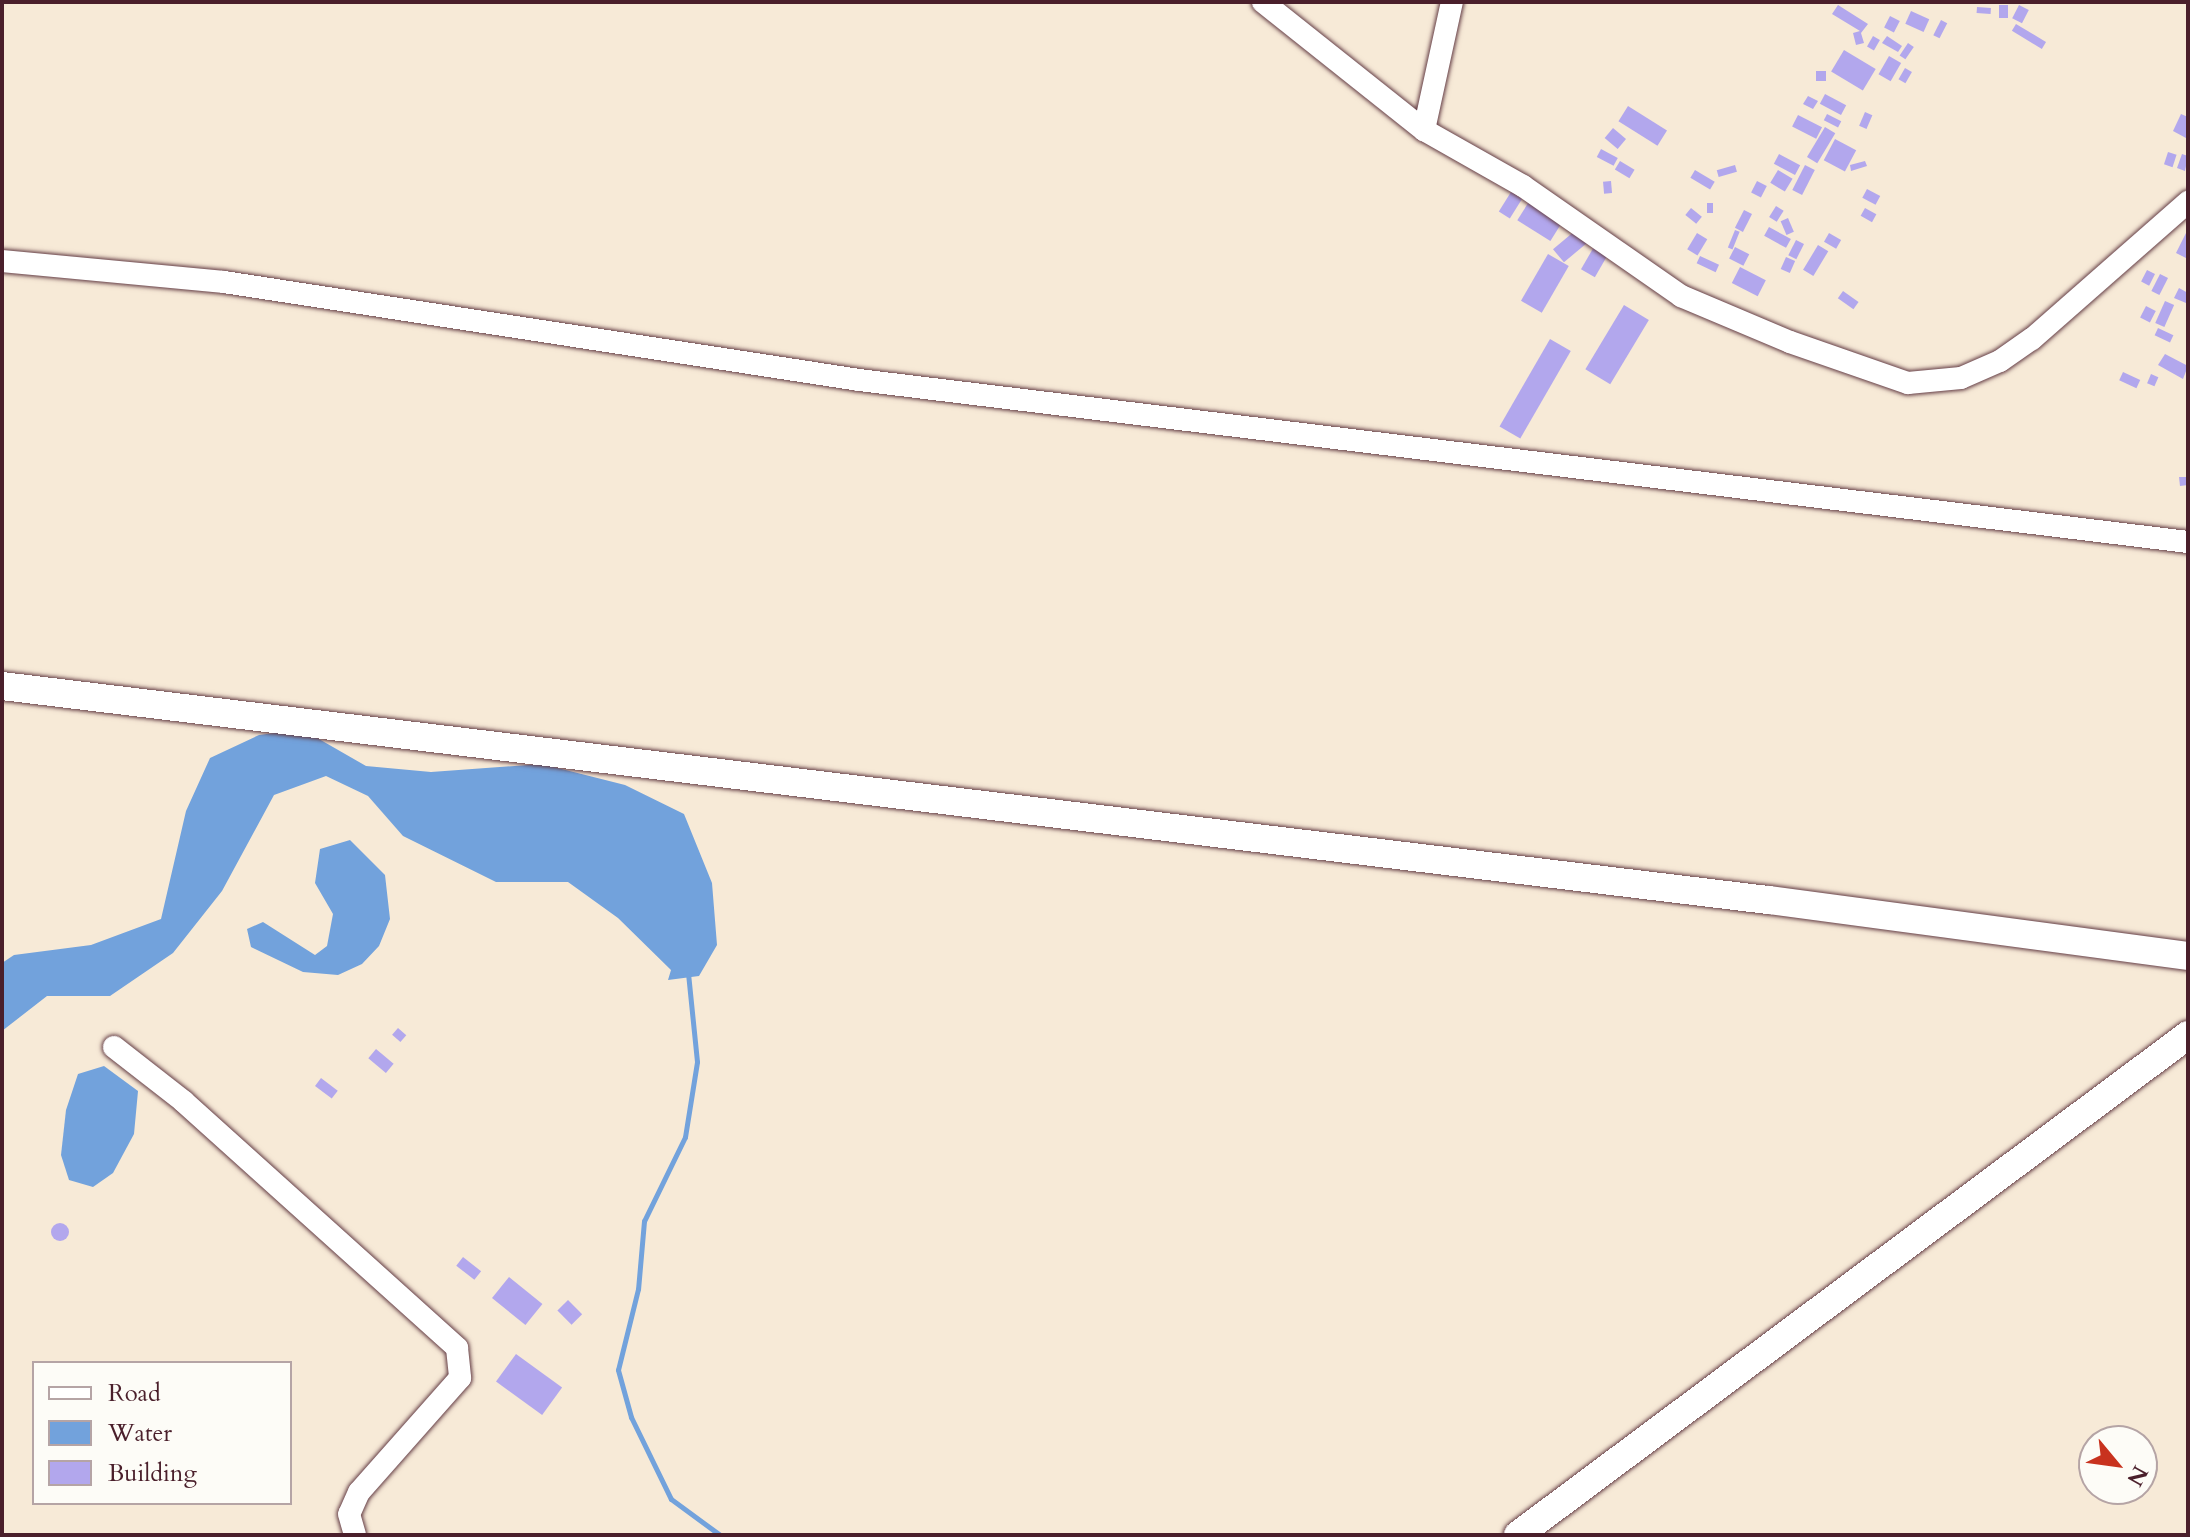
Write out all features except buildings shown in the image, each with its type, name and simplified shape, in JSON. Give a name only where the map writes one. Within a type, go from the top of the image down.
[{"type":"street","points":[[1263,2],[1424,130],[1523,186],[1681,296],[1802,347],[1908,383],[1961,378],[2000,361],[2093,288],[2188,202]]},
{"type":"street","points":[[1424,130],[1452,2]]},
{"type":"street","points":[[2,261],[224,282],[859,380],[2188,542]]},
{"type":"street","points":[[2,686],[2188,956]]},
{"type":"street","points":[[1518,1535],[2188,1035]]},
{"type":"street","points":[[114,1047],[183,1101],[457,1348],[460,1378],[359,1492],[349,1514],[355,1535]]},
{"type":"water","points":[[282,732],[312,735],[366,766],[431,772],[542,764],[625,785],[684,814],[712,883],[717,945],[699,976],[668,980],[671,970],[618,918],[568,882],[496,882],[403,836],[368,796],[326,776],[274,795],[222,891],[173,953],[110,996],[47,996],[2,1031],[2,963],[14,955],[91,945],[161,919],[186,811],[210,758],[259,735]]},
{"type":"water","points":[[350,840],[385,875],[390,919],[379,946],[362,964],[338,975],[303,972],[251,947],[247,929],[263,922],[315,955],[327,946],[333,914],[315,883],[320,849]]},
{"type":"water","points":[[104,1066],[138,1091],[134,1134],[113,1173],[93,1187],[69,1180],[61,1155],[66,1110],[78,1074]]},
{"type":"waterway","points":[[688,973],[697,1062],[685,1137],[644,1221],[638,1289],[618,1370],[631,1417],[671,1499],[720,1535]]}]
